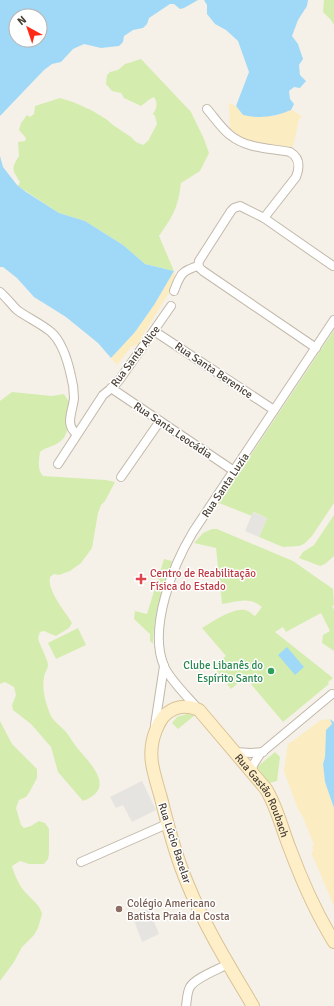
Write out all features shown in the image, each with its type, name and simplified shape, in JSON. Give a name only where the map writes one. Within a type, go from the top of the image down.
[{"type":"street","points":[[207,109],[225,131],[237,140],[254,147],[290,152],[297,159],[299,164],[296,177],[264,218]]},
{"type":"street","points":[[198,266],[199,261],[234,208],[240,206],[264,218],[333,266]]},
{"type":"street","points":[[174,291],[180,275],[184,271],[198,266]]},
{"type":"street","points":[[198,266],[203,272],[316,348]]},
{"type":"street","points":[[0,292],[18,310],[48,330],[58,340],[67,361],[73,383],[74,396],[70,413],[70,426],[77,434]]},
{"type":"street","name":"Rua Santa Alice","points":[[58,464],[103,395],[125,373],[171,306]]},
{"type":"street","name":"Rua Santa Luzia","points":[[164,666],[158,638],[165,598],[172,575],[187,542],[334,320]]},
{"type":"street","name":"Rua Santa Berenice","points":[[154,331],[274,410]]},
{"type":"street","name":"Rua Santa Leocádia","points":[[111,388],[234,471]]},
{"type":"street","points":[[121,477],[160,421]]},
{"type":"street","name":"Rua Gastão Roubach","points":[[164,666],[252,772],[270,796],[290,851],[306,888],[334,942]]},
{"type":"street","name":"Rua Lúcio Bacelar","points":[[164,666],[153,736],[151,763],[167,824],[188,885],[228,964],[253,1006]]},
{"type":"street","points":[[252,772],[255,761],[263,752],[332,694]]},
{"type":"street","points":[[153,736],[162,718],[172,710],[186,706],[199,710]]},
{"type":"street","points":[[235,752],[263,752]]},
{"type":"street","points":[[81,862],[167,824]]},
{"type":"street","points":[[186,1006],[189,990],[192,984],[228,964]]},
{"type":"green space","points":[[324,0],[334,0],[334,25],[323,12]]},
{"type":"green space","points":[[141,59],[191,112],[209,153],[200,171],[181,183],[174,211],[159,236],[174,271],[145,264],[123,245],[85,221],[59,213],[18,186],[20,182],[14,169],[19,156],[18,142],[25,141],[26,138],[19,130],[21,123],[27,115],[30,117],[34,114],[35,106],[60,98],[91,110],[106,119],[136,142],[143,145],[148,141],[157,124],[153,114],[156,106],[154,97],[141,106],[124,98],[121,93],[112,91],[106,84],[107,75],[110,72],[118,70],[125,64]]},
{"type":"green space","points":[[334,330],[334,503],[312,536],[304,544],[299,546],[283,547],[259,537],[267,518],[254,512],[252,516],[219,503]]},
{"type":"green space","points":[[12,392],[52,396],[64,394],[69,402],[66,435],[58,443],[40,452],[39,468],[43,476],[106,480],[115,482],[105,501],[101,505],[98,513],[92,548],[81,563],[70,571],[59,575],[54,574],[50,577],[51,588],[54,595],[72,623],[69,628],[56,636],[44,631],[40,632],[38,638],[48,663],[43,686],[45,699],[50,714],[89,762],[98,776],[100,783],[98,790],[93,796],[83,801],[58,772],[51,747],[31,724],[13,710],[12,705],[16,695],[14,687],[5,682],[0,684],[0,401]]},
{"type":"green space","points":[[334,515],[334,556],[325,564],[320,566],[299,558],[303,552],[314,545]]},
{"type":"green space","points":[[212,529],[217,529],[293,561],[333,589],[334,605],[332,606],[334,610],[334,651],[322,643],[323,635],[330,631],[321,613],[286,632],[283,627],[275,632],[333,678],[328,682],[329,684],[283,722],[245,677],[231,689],[213,666],[226,656],[202,628],[218,618],[237,610],[248,611],[255,616],[262,607],[248,601],[222,604],[216,548],[194,543],[203,533]]},
{"type":"green space","points":[[164,559],[172,561],[157,612],[153,633],[153,644],[150,641],[150,634],[134,619],[135,611],[147,614]]},
{"type":"green space","points":[[78,628],[86,645],[56,659],[48,643]]},
{"type":"green space","points":[[187,714],[195,715],[178,729],[172,723],[177,717]]},
{"type":"green space","points":[[0,721],[12,744],[37,769],[37,778],[30,791],[26,797],[19,800],[16,808],[21,825],[24,828],[39,821],[45,823],[49,829],[49,854],[48,859],[44,864],[29,864],[20,861],[12,866],[24,891],[38,906],[42,914],[38,928],[34,935],[22,947],[14,962],[0,981]]},
{"type":"green space","points":[[275,752],[280,757],[277,781],[269,783],[257,767]]},
{"type":"sand","points":[[229,103],[236,106],[243,115],[275,116],[291,110],[296,112],[302,117],[299,119],[292,148],[262,145],[232,135],[230,129]]},
{"type":"sand","points":[[174,271],[176,281],[137,345],[131,347],[117,365],[111,358],[135,332],[154,305]]},
{"type":"sand","points":[[330,719],[332,724],[326,731],[325,757],[323,764],[325,782],[334,808],[334,906],[311,852],[314,851],[312,847],[314,845],[303,817],[298,809],[284,771],[288,743],[321,720]]},
{"type":"shaded area","points":[[253,512],[267,518],[259,537],[245,531]]},
{"type":"shaded area","points":[[142,781],[156,810],[132,822],[123,805],[116,808],[110,797]]},
{"type":"shaded area","points":[[149,909],[159,934],[142,942],[132,915]]},
{"type":"water","points":[[0,0],[198,0],[180,9],[174,4],[170,4],[149,18],[147,24],[143,28],[133,30],[124,36],[123,42],[119,46],[101,48],[84,44],[73,49],[61,62],[52,64],[44,70],[0,116]]},
{"type":"water","points":[[204,0],[308,0],[307,6],[298,20],[292,36],[298,44],[303,59],[299,65],[300,75],[306,81],[300,88],[294,87],[289,91],[290,99],[294,104],[291,110],[267,117],[243,115],[236,106],[249,72],[238,41],[226,30],[215,24],[207,14],[207,5]]},
{"type":"water","points":[[0,156],[3,167],[17,185],[26,192],[59,213],[85,221],[123,245],[145,264],[174,271],[154,305],[135,332],[111,358],[98,343],[66,317],[34,297],[17,278],[3,267],[0,267]]},
{"type":"water","points":[[287,647],[304,667],[295,675],[278,655]]},
{"type":"water","points":[[330,719],[334,722],[334,808],[325,782],[323,764],[325,757],[326,730],[332,724]]},
{"type":"place","name":"Centro de Reabilitação Física do Estado","points":[[141,579]]},
{"type":"place","name":"Clube Libanês do Espírito Santo","points":[[271,671]]},
{"type":"place","name":"Colégio Americano Batista Praia da Costa","points":[[119,909]]}]
